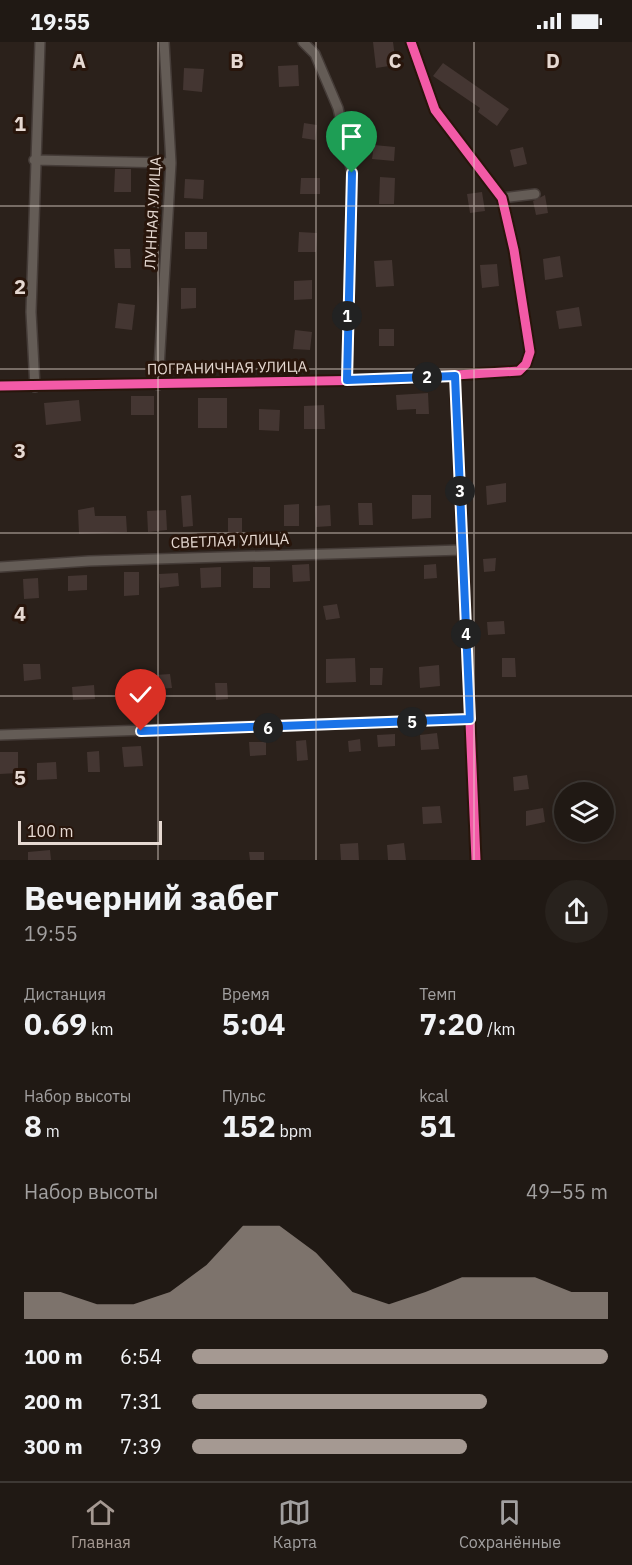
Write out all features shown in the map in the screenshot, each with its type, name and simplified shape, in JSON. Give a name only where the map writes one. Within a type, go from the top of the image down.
[{"type":"street","points":[[35,387],[31,312],[34,160],[40,42]]},
{"type":"street","name":"ЛУННАЯ УЛИЦА","points":[[158,385],[171,163],[164,42]]},
{"type":"street","points":[[303,42],[315,54],[338,108],[352,173],[347,380]]},
{"type":"street","points":[[411,42],[435,110],[483,170],[502,198],[535,194]]},
{"type":"street","points":[[34,160],[171,163]]},
{"type":"street","name":"ПОГРАНИЧНАЯ УЛИЦА","points":[[0,386],[347,380],[519,371],[526,364],[530,352],[514,250],[502,198]]},
{"type":"street","points":[[455,376],[476,860]]},
{"type":"street","name":"СВЕТЛАЯ УЛИЦА","points":[[0,567],[101,560],[462,550]]},
{"type":"street","points":[[0,735],[470,719]]},
{"type":"building","points":[[373,42],[393,42],[396,65],[376,68]]},
{"type":"building","points":[[443,63],[509,109],[497,126],[478,112],[480,108],[433,76]]},
{"type":"building","points":[[298,65],[299,86],[279,87],[278,66]]},
{"type":"building","points":[[184,68],[204,69],[202,92],[183,90]]},
{"type":"building","points":[[304,123],[317,125],[315,140],[302,138]]},
{"type":"building","points":[[374,145],[395,147],[394,161],[372,159]]},
{"type":"building","points":[[523,147],[527,164],[514,167],[510,150]]},
{"type":"building","points":[[115,169],[131,169],[131,192],[114,192]]},
{"type":"building","points":[[380,177],[395,178],[394,204],[379,204]]},
{"type":"building","points":[[301,178],[320,178],[320,194],[300,194]]},
{"type":"building","points":[[185,179],[204,180],[203,199],[184,198]]},
{"type":"building","points":[[482,192],[485,211],[470,213],[467,194]]},
{"type":"building","points":[[545,195],[548,213],[536,215],[533,201]]},
{"type":"building","points":[[185,232],[207,232],[207,249],[185,249]]},
{"type":"building","points":[[299,232],[317,233],[316,252],[298,252]]},
{"type":"building","points":[[114,249],[130,249],[131,268],[115,268]]},
{"type":"building","points":[[560,256],[563,277],[545,280],[543,259]]},
{"type":"building","points":[[392,260],[394,286],[376,287],[374,261]]},
{"type":"building","points":[[497,264],[499,286],[482,288],[480,265]]},
{"type":"building","points":[[312,280],[312,299],[294,300],[294,281]]},
{"type":"building","points":[[181,288],[196,288],[196,308],[181,309]]},
{"type":"building","points":[[118,303],[135,305],[132,330],[115,328]]},
{"type":"building","points":[[579,307],[582,326],[559,329],[556,311]]},
{"type":"building","points":[[379,329],[394,329],[394,346],[379,346]]},
{"type":"building","points":[[295,330],[312,332],[310,350],[293,349]]},
{"type":"building","points":[[428,393],[429,414],[416,414],[416,409],[397,410],[396,395]]},
{"type":"building","points":[[131,396],[154,396],[154,415],[131,415]]},
{"type":"building","points":[[198,398],[227,398],[227,428],[198,428]]},
{"type":"building","points":[[79,400],[81,421],[46,425],[44,403]]},
{"type":"building","points":[[324,405],[325,429],[304,429],[304,406]]},
{"type":"building","points":[[259,409],[280,410],[279,431],[259,430]]},
{"type":"building","points":[[506,483],[506,502],[487,505],[486,486]]},
{"type":"building","points":[[191,495],[193,526],[183,527],[181,496]]},
{"type":"building","points":[[412,495],[431,495],[431,518],[412,519]]},
{"type":"building","points":[[358,503],[372,503],[373,525],[359,525]]},
{"type":"building","points":[[299,504],[299,526],[284,526],[284,505]]},
{"type":"building","points":[[330,505],[331,526],[316,527],[315,506]]},
{"type":"building","points":[[94,507],[95,516],[126,516],[127,532],[79,534],[78,510]]},
{"type":"building","points":[[166,510],[167,530],[148,532],[147,511]]},
{"type":"building","points":[[228,518],[242,518],[242,533],[228,534]]},
{"type":"building","points":[[496,558],[495,571],[484,572],[483,559]]},
{"type":"building","points":[[309,564],[310,581],[293,582],[292,565]]},
{"type":"building","points":[[436,564],[437,578],[424,579],[424,565]]},
{"type":"building","points":[[221,567],[221,587],[201,588],[200,568]]},
{"type":"building","points":[[253,567],[270,567],[270,588],[253,588]]},
{"type":"building","points":[[124,572],[139,572],[139,595],[124,596]]},
{"type":"building","points":[[178,573],[179,586],[160,588],[159,574]]},
{"type":"building","points":[[87,575],[87,590],[68,591],[68,576]]},
{"type":"building","points":[[38,578],[39,598],[24,599],[23,579]]},
{"type":"building","points":[[337,604],[340,618],[326,620],[323,606]]},
{"type":"building","points":[[504,621],[505,634],[488,635],[487,622]]},
{"type":"building","points":[[355,658],[356,682],[326,683],[326,659]]},
{"type":"building","points":[[502,658],[515,658],[516,677],[502,677]]},
{"type":"building","points":[[23,664],[40,664],[41,679],[24,681]]},
{"type":"building","points":[[439,665],[440,686],[420,688],[419,667]]},
{"type":"building","points":[[370,668],[383,668],[382,685],[370,685]]},
{"type":"building","points":[[170,674],[172,688],[156,689],[155,675]]},
{"type":"building","points":[[215,683],[227,683],[228,699],[216,700]]},
{"type":"building","points":[[94,685],[95,699],[73,700],[72,687]]},
{"type":"building","points":[[140,686],[141,702],[119,704],[117,688]]},
{"type":"building","points":[[437,733],[439,749],[421,750],[420,735]]},
{"type":"building","points":[[395,734],[395,746],[378,747],[377,735]]},
{"type":"building","points":[[360,739],[361,751],[349,752],[348,741]]},
{"type":"building","points":[[306,740],[308,760],[297,761],[296,741]]},
{"type":"building","points":[[249,742],[266,742],[266,755],[250,756]]},
{"type":"building","points":[[141,746],[143,766],[124,767],[122,747]]},
{"type":"building","points":[[99,751],[100,772],[88,772],[87,752]]},
{"type":"building","points":[[0,752],[18,752],[18,773],[0,774]]},
{"type":"building","points":[[56,762],[57,779],[37,780],[37,763]]},
{"type":"building","points":[[527,775],[529,789],[514,791],[513,777]]},
{"type":"building","points":[[440,806],[442,823],[423,824],[422,807]]},
{"type":"building","points":[[543,808],[545,822],[526,826],[526,811]]},
{"type":"building","points":[[358,843],[359,860],[341,860],[340,844]]},
{"type":"building","points":[[404,843],[406,860],[388,860],[387,845]]},
{"type":"building","points":[[50,850],[51,860],[28,860],[28,852]]},
{"type":"building","points":[[249,852],[264,852],[264,860],[250,860]]},
{"type":"cycle path","points":[[0,386],[379,380],[519,371],[526,364],[530,352],[514,250],[502,198],[435,110],[411,42]]},
{"type":"cycle path","points":[[455,376],[476,860]]},
{"type":"route","points":[[141,731],[281,728],[470,719],[455,376],[347,380],[352,173]]}]
